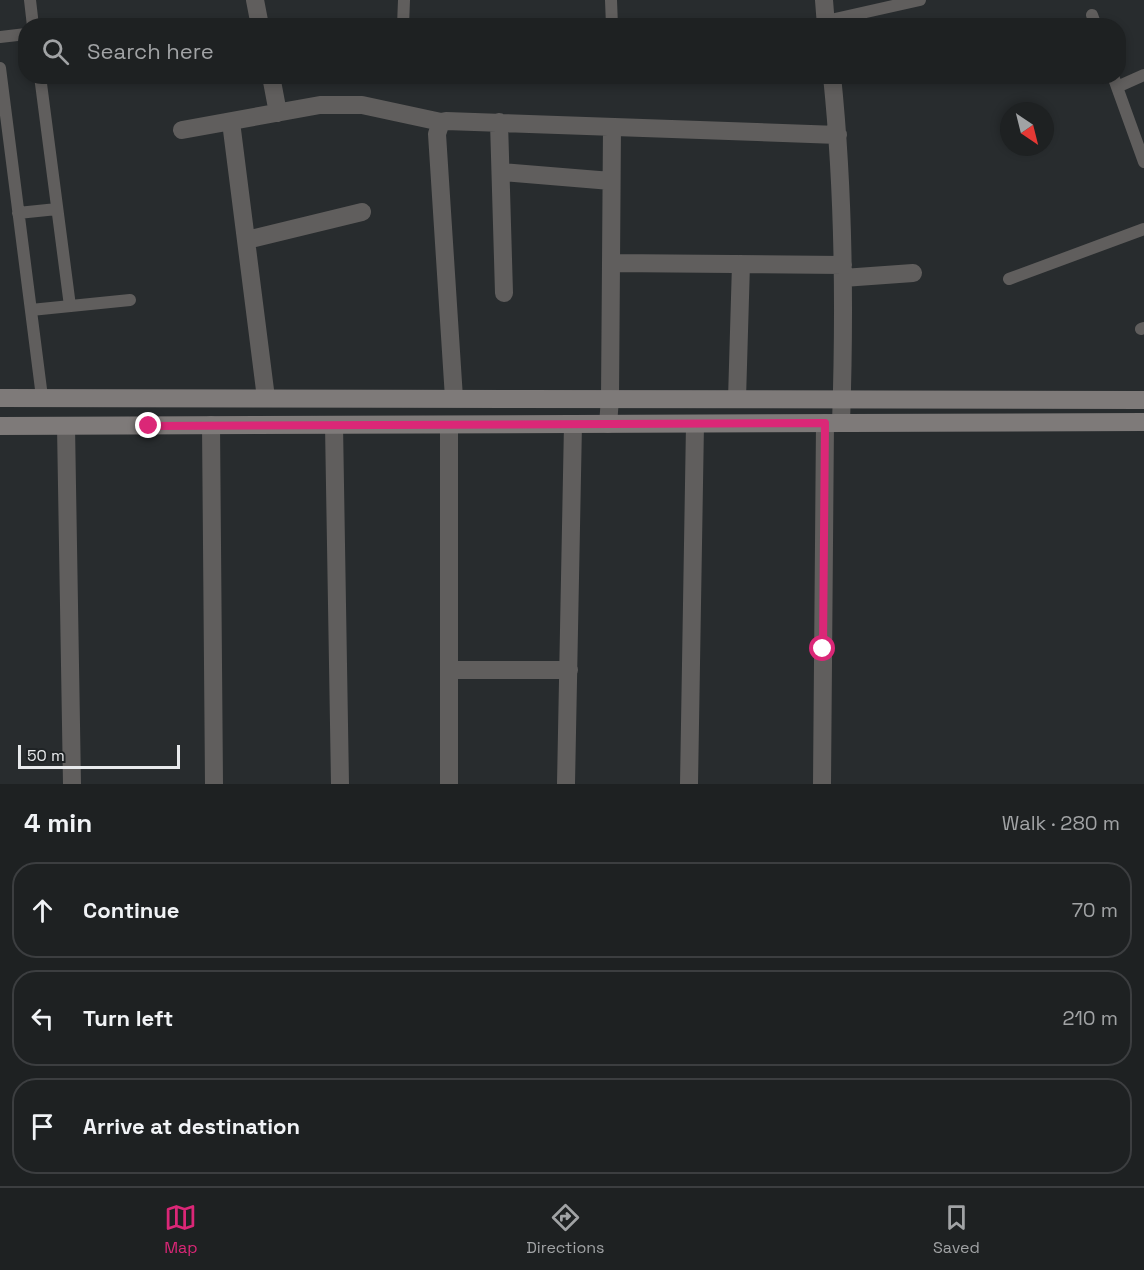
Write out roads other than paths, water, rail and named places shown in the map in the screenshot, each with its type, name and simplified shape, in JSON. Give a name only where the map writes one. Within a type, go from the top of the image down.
[{"type":"main road","points":[[0,398],[1144,400]]},
{"type":"main road","points":[[0,426],[1144,422]]},
{"type":"street","points":[[255,0],[258,18]]},
{"type":"street","points":[[824,0],[826,18]]},
{"type":"street","points":[[273,84],[278,113]]},
{"type":"street","points":[[822,784],[833,423],[842,399],[843,271],[838,135],[833,84]]},
{"type":"street","points":[[182,130],[320,105],[362,105],[441,122],[499,122],[838,135]]},
{"type":"street","points":[[231,122],[266,398]]},
{"type":"street","points":[[441,122],[437,134],[454,398]]},
{"type":"street","points":[[499,122],[504,293]]},
{"type":"street","points":[[608,424],[612,126]]},
{"type":"street","points":[[501,172],[611,181]]},
{"type":"street","points":[[247,240],[362,212]]},
{"type":"street","points":[[611,263],[741,264],[913,273]]},
{"type":"street","points":[[737,399],[741,264]]},
{"type":"street","points":[[566,784],[573,424]]},
{"type":"street","points":[[689,784],[695,424]]},
{"type":"street","points":[[211,425],[214,784]]},
{"type":"street","points":[[334,425],[340,784]]},
{"type":"street","points":[[449,425],[449,784]]},
{"type":"street","points":[[66,426],[72,784]]},
{"type":"street","points":[[449,670],[568,670]]},
{"type":"lane","points":[[30,0],[32,18]]},
{"type":"lane","points":[[403,18],[404,0]]},
{"type":"lane","points":[[611,0],[612,18]]},
{"type":"lane","points":[[846,18],[920,0]]},
{"type":"lane","points":[[0,37],[18,35]]},
{"type":"lane","points":[[0,68],[42,397]]},
{"type":"lane","points":[[1126,79],[1144,75]]},
{"type":"lane","points":[[41,84],[70,306]]},
{"type":"lane","points":[[1116,84],[1144,162]]},
{"type":"lane","points":[[18,213],[57,209]]},
{"type":"lane","points":[[1009,279],[1144,229]]},
{"type":"lane","points":[[31,310],[130,300]]}]
